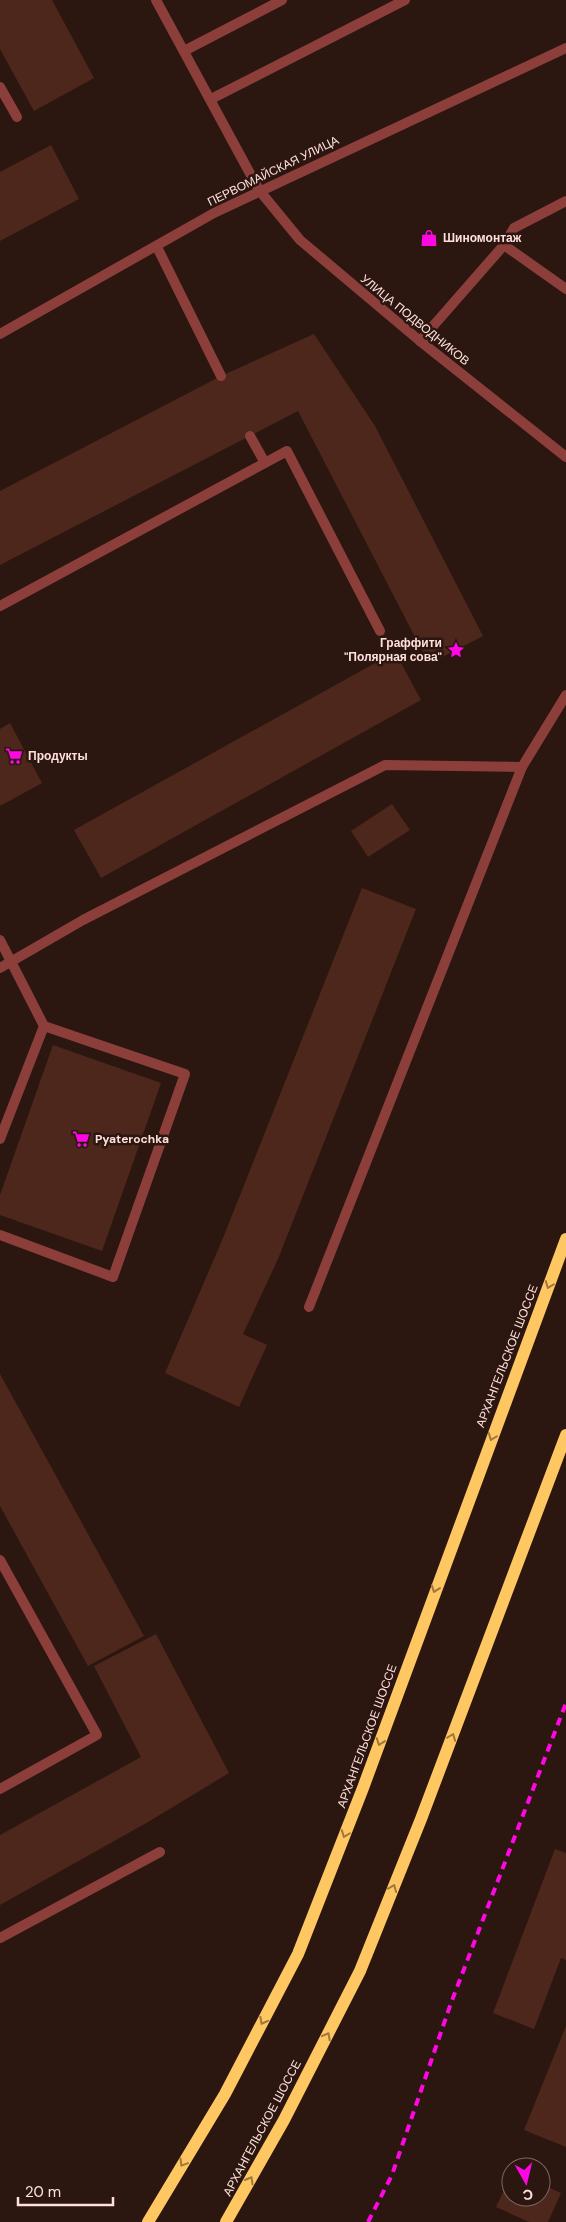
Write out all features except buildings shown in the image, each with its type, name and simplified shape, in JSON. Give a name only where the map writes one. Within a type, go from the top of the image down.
[{"type":"main road","name":"АРХАНГЕЛЬСКОЕ ШОССЕ","points":[[148,2222],[225,2094],[298,1954],[363,1788],[566,1239]]},
{"type":"main road","name":"АРХАНГЕЛЬСКОЕ ШОССЕ","points":[[226,2222],[284,2120],[360,1971],[421,1819],[566,1434]]},
{"type":"street","name":"УЛИЦА ПОДВОДНИКОВ","points":[[156,0],[259,190],[300,240],[420,341],[566,457]]},
{"type":"street","points":[[184,51],[282,0]]},
{"type":"street","points":[[211,99],[405,0]]},
{"type":"street","name":"ПЕРВОМАЙСКАЯ УЛИЦА","points":[[0,334],[157,247],[214,213],[259,190],[566,48]]},
{"type":"street","points":[[0,87],[16,117]]},
{"type":"street","points":[[420,341],[504,245],[514,228],[566,201]]},
{"type":"street","points":[[504,245],[566,289]]},
{"type":"street","points":[[157,247],[221,376]]},
{"type":"street","points":[[250,436],[265,463]]},
{"type":"street","points":[[0,606],[288,451],[380,631]]},
{"type":"street","points":[[309,1307],[522,767],[566,695]]},
{"type":"street","points":[[0,968],[83,920],[385,765],[522,767]]},
{"type":"street","points":[[0,940],[44,1026],[185,1074],[113,1277],[0,1235]]},
{"type":"street","points":[[0,1140],[44,1026]]},
{"type":"street","points":[[0,1560],[97,1735],[0,1789]]},
{"type":"street","points":[[0,1938],[160,1852]]},
{"type":"railway","points":[[368,2222],[392,2175],[451,2003],[566,1703]]},
{"type":"place","name":"Шиномонтаж","points":[[429,238]]},
{"type":"place","name":"Граффити \"Полярная сова\"","points":[[456,650]]},
{"type":"place","name":"Продукты","points":[[14,756]]},
{"type":"place","name":"Pyaterochka","points":[[81,1139]]}]
